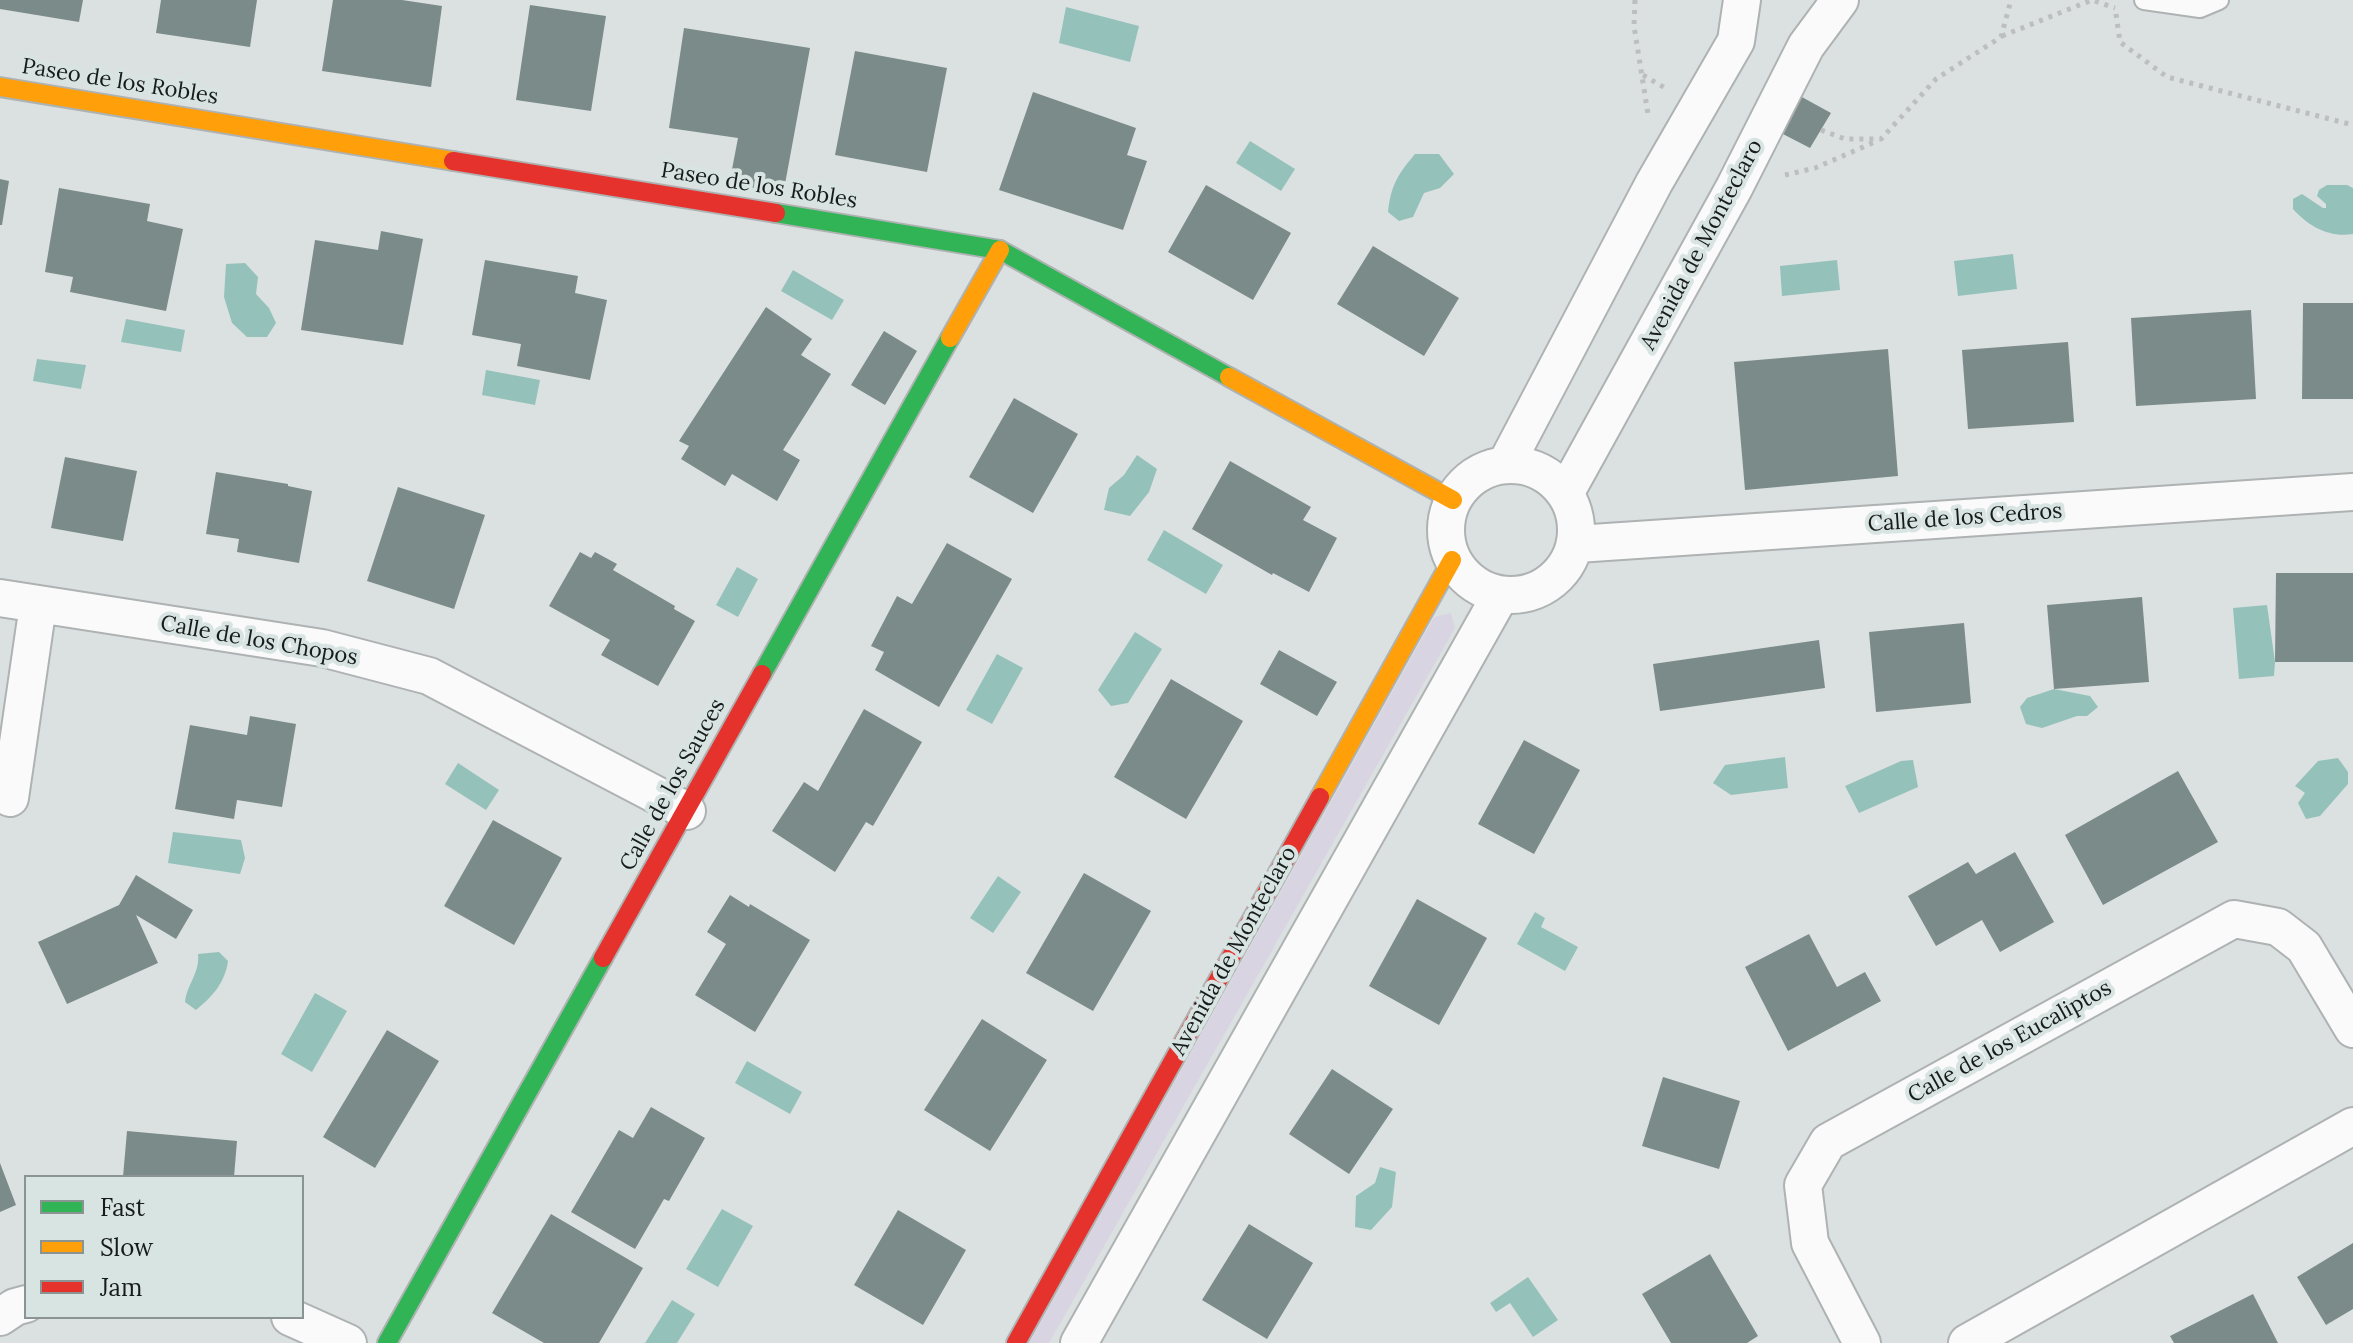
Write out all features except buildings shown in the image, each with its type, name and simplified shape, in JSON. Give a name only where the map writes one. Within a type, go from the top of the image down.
[{"type":"street","points":[[1506,464],[1654,183],[1736,41],[1742,0]]},
{"type":"street","name":"Avenida de Monteclaro","points":[[1566,492],[1734,188],[1806,46],[1840,0]]},
{"type":"street","name":"Paseo de los Robles","points":[[0,87],[1000,250],[1453,500]]},
{"type":"street","name":"Calle de los Sauces","points":[[387,1343],[1000,250]]},
{"type":"street","points":[[1506,464],[1540,470],[1566,492],[1577,517],[1577,544],[1562,574],[1534,593],[1500,596],[1481,589],[1464,577],[1452,560],[1445,530],[1453,500],[1466,482],[1485,470],[1506,464]]},
{"type":"street","name":"Calle de los Cedros","points":[[1577,544],[2353,492]]},
{"type":"street","name":"Avenida de Monteclaro","points":[[1016,1343],[1452,560]]},
{"type":"street","points":[[1079,1343],[1500,596]]},
{"type":"street","name":"Calle de los Chopos","points":[[0,598],[322,648],[429,676],[687,811]]},
{"type":"street","points":[[10,798],[38,605]]},
{"type":"street","name":"Calle de los Eucaliptos","points":[[1862,1343],[1810,1243],[1803,1185],[1828,1142],[2234,919],[2278,927],[2304,947],[2353,1029]]},
{"type":"street","points":[[1967,1343],[2353,1126]]},
{"type":"street","points":[[0,1317],[24,1305]]},
{"type":"street","points":[[294,1319],[348,1343]]},
{"type":"lane","points":[[2144,0],[2200,8],[2219,0]]},
{"type":"path","points":[[1635,0],[1634,26],[1649,119]]},
{"type":"path","points":[[2001,37],[2011,0]]},
{"type":"path","points":[[1734,188],[1815,168],[1881,139],[1936,79],[2001,37],[2092,0],[2115,8]]},
{"type":"path","points":[[2113,0],[2120,42],[2167,77],[2353,125]]},
{"type":"path","points":[[1821,130],[1845,139],[1881,139]]},
{"type":"shaded area","points":[[1451,613],[1455,628],[1049,1343],[1029,1343],[1434,617]]},
{"type":"water","points":[[1066,7],[1139,26],[1130,62],[1059,43]]},
{"type":"water","points":[[1250,141],[1295,169],[1281,191],[1236,163]]},
{"type":"water","points":[[1415,154],[1439,154],[1454,174],[1440,188],[1424,193],[1413,217],[1399,221],[1388,212],[1391,194],[1400,174]]},
{"type":"water","points":[[2327,185],[2353,188],[2353,234],[2336,234],[2320,229],[2305,221],[2293,209],[2293,199],[2302,194],[2326,208],[2317,196],[2319,190]]},
{"type":"water","points":[[2013,254],[2017,289],[1958,296],[1954,261]]},
{"type":"water","points":[[1837,260],[1840,290],[1782,296],[1780,266]]},
{"type":"water","points":[[245,263],[258,277],[256,294],[269,308],[276,323],[267,337],[247,337],[232,323],[224,297],[226,264]]},
{"type":"water","points":[[793,270],[844,300],[832,320],[781,291]]},
{"type":"water","points":[[126,319],[185,330],[181,352],[121,342]]},
{"type":"water","points":[[37,359],[86,365],[81,389],[33,381]]},
{"type":"water","points":[[486,370],[540,380],[535,405],[482,395]]},
{"type":"water","points":[[1137,455],[1157,469],[1149,492],[1130,516],[1104,510],[1109,488],[1124,475]]},
{"type":"water","points":[[1164,530],[1223,565],[1206,594],[1147,560]]},
{"type":"water","points":[[737,567],[758,579],[738,617],[716,605]]},
{"type":"water","points":[[2267,605],[2274,676],[2239,679],[2233,608]]},
{"type":"water","points":[[1135,632],[1162,649],[1128,703],[1111,706],[1098,690]]},
{"type":"water","points":[[997,654],[1023,668],[992,724],[966,710]]},
{"type":"water","points":[[2054,689],[2090,696],[2098,707],[2087,716],[2077,716],[2042,728],[2026,724],[2020,707],[2027,698]]},
{"type":"water","points":[[1785,757],[1788,788],[1731,795],[1713,783],[1725,765]]},
{"type":"water","points":[[2338,758],[2348,772],[2348,784],[2320,816],[2306,819],[2298,803],[2305,793],[2295,786],[2318,761]]},
{"type":"water","points":[[1913,760],[1918,787],[1859,813],[1845,786],[1901,761]]},
{"type":"water","points":[[458,763],[499,790],[486,810],[445,784]]},
{"type":"water","points":[[173,832],[241,840],[245,858],[240,874],[168,863]]},
{"type":"water","points":[[998,876],[1021,892],[993,933],[970,918]]},
{"type":"water","points":[[1535,912],[1545,918],[1541,927],[1578,947],[1565,971],[1517,944]]},
{"type":"water","points":[[219,952],[228,961],[224,976],[212,995],[196,1010],[185,1002],[197,967],[198,954]]},
{"type":"water","points":[[315,993],[347,1011],[312,1072],[281,1054]]},
{"type":"water","points":[[747,1061],[802,1092],[790,1114],[735,1083]]},
{"type":"water","points":[[1380,1167],[1396,1172],[1392,1207],[1371,1230],[1355,1227],[1356,1196],[1375,1183]]},
{"type":"water","points":[[722,1209],[753,1226],[718,1287],[686,1269]]},
{"type":"water","points":[[1528,1277],[1558,1320],[1533,1337],[1510,1303],[1496,1312],[1490,1303]]},
{"type":"water","points":[[672,1300],[695,1314],[677,1343],[645,1343]]},
{"type":"traffic: fast","points":[[776,213],[1000,250],[1229,377]]},
{"type":"traffic: fast","points":[[762,674],[950,338]]},
{"type":"traffic: fast","points":[[387,1343],[603,958]]},
{"type":"traffic: slow","points":[[0,87],[453,161]]},
{"type":"traffic: slow","points":[[950,338],[1000,250]]},
{"type":"traffic: slow","points":[[1229,377],[1453,500]]},
{"type":"traffic: slow","points":[[1320,797],[1452,560]]},
{"type":"traffic: jam","points":[[453,161],[776,213]]},
{"type":"traffic: jam","points":[[603,958],[762,674]]},
{"type":"traffic: jam","points":[[1016,1343],[1320,797]]}]
